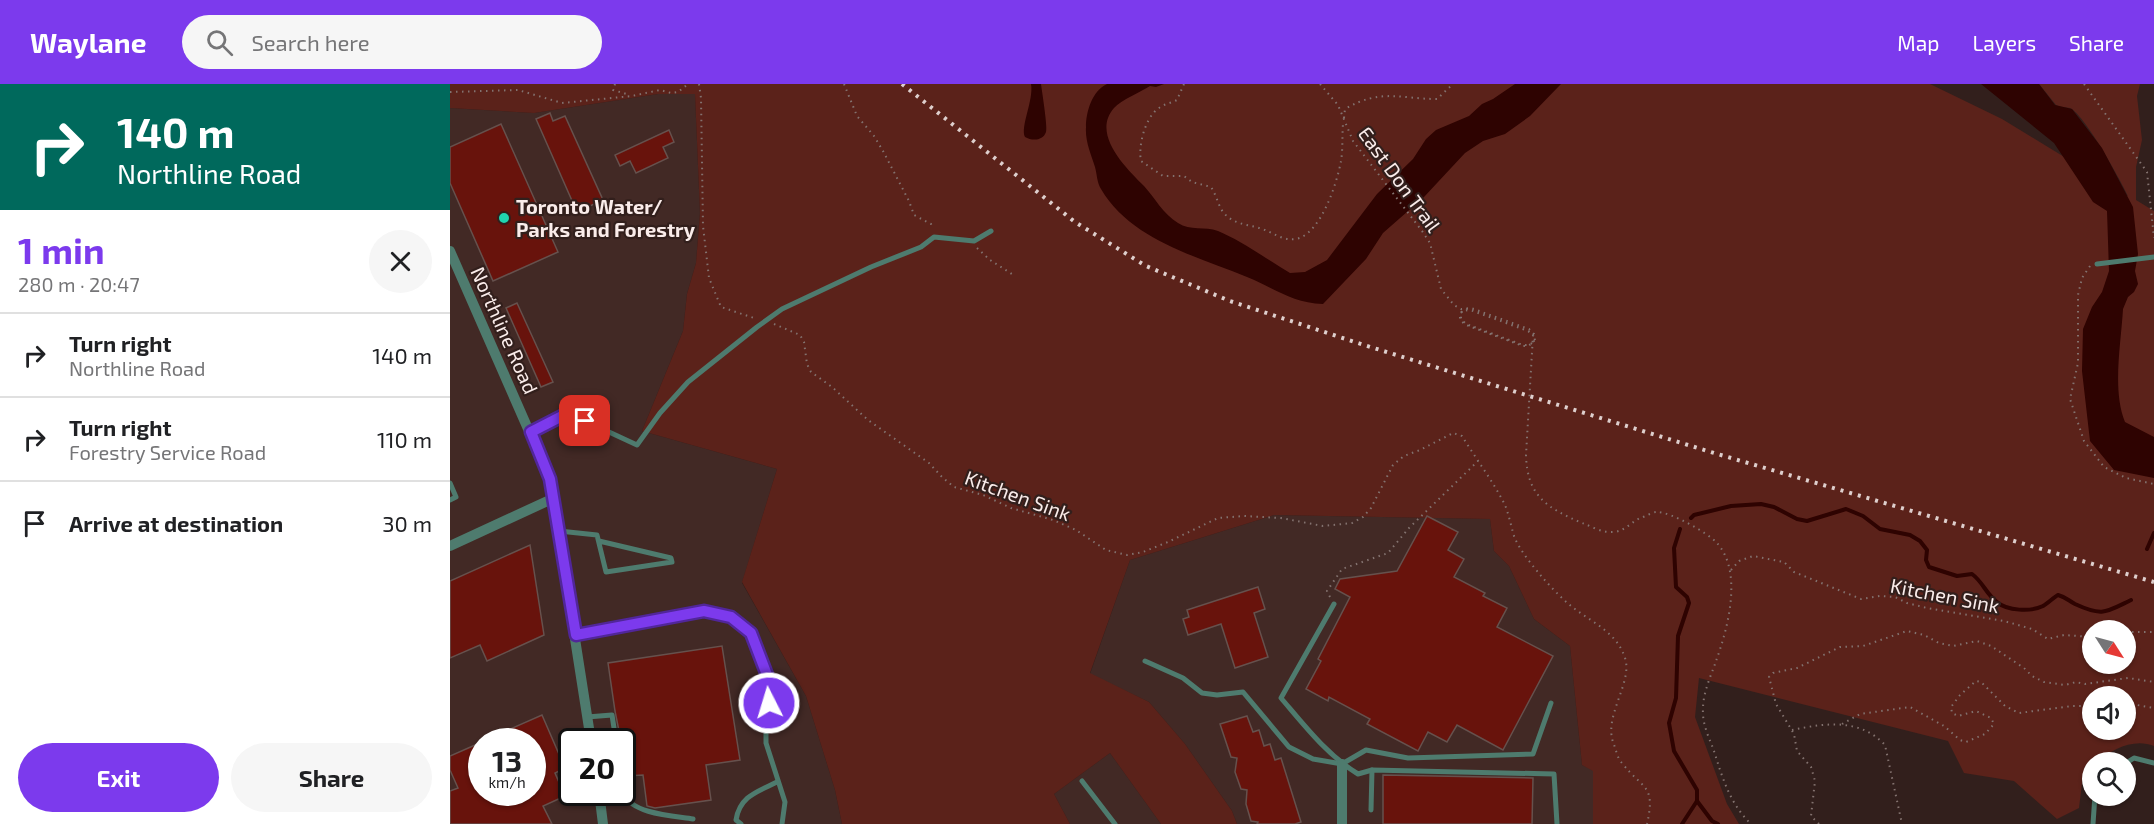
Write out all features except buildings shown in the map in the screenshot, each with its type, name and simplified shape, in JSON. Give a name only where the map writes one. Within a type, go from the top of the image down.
[{"type":"street","name":"Northline Road","points":[[450,251],[550,479],[589,728]]},
{"type":"street","points":[[450,546],[554,498]]},
{"type":"street","points":[[1341,764],[1342,824]]},
{"type":"street","points":[[601,806],[603,824]]},
{"type":"lane","points":[[531,432],[568,413],[637,445],[660,412],[688,382],[782,309],[871,267],[914,250],[930,238],[941,236],[970,242],[978,240],[991,231]]},
{"type":"lane","points":[[2097,264],[2154,257]]},
{"type":"lane","points":[[450,483],[456,497],[450,500]]},
{"type":"lane","points":[[559,531],[597,535],[598,541],[606,573],[672,562],[671,558],[598,541]]},
{"type":"lane","points":[[1334,604],[1281,698],[1341,764],[1358,774],[1372,770],[1554,774],[1557,824]]},
{"type":"lane","points":[[576,635],[704,611],[731,617],[751,633],[772,688],[766,718],[766,743],[785,802],[782,824]]},
{"type":"lane","points":[[1145,661],[1183,678],[1202,693],[1243,692],[1273,730],[1293,750],[1313,759],[1341,764],[1366,750],[1408,758],[1533,754],[1551,703]]},
{"type":"lane","points":[[587,717],[612,715],[614,728]]},
{"type":"lane","points":[[2136,758],[2154,763]]},
{"type":"lane","points":[[1371,810],[1372,770]]},
{"type":"lane","points":[[1082,781],[1115,824]]},
{"type":"lane","points":[[741,824],[736,820],[738,807],[752,795],[777,782]]},
{"type":"lane","points":[[636,805],[650,812],[693,819]]},
{"type":"lane","points":[[2093,824],[2094,806]]},
{"type":"path","points":[[615,84],[613,90],[632,96]]},
{"type":"path","points":[[450,92],[518,90],[562,103],[632,96],[660,90],[678,92],[688,84]]},
{"type":"path","points":[[699,84],[702,98],[703,226],[709,278],[721,307],[765,321]]},
{"type":"path","points":[[844,84],[856,116],[874,136],[883,151],[914,215],[931,224],[930,238]]},
{"type":"path","points":[[1184,84],[1177,100],[1159,108],[1152,115],[1140,140],[1141,162],[1163,176],[1184,176],[1192,182],[1211,187],[1223,212],[1231,218],[1242,225],[1265,230],[1286,239],[1306,234],[1321,216],[1341,160],[1345,110],[1366,99],[1394,95],[1437,99],[1454,84]]},
{"type":"path","name":"East Don Trail","points":[[1320,84],[1338,105],[1353,141],[1430,243],[1441,289],[1454,305],[1461,309],[1471,308],[1528,330],[1534,334],[1534,341],[1529,345],[1523,345],[1467,324],[1461,319],[1461,313],[1463,310],[1465,309],[1471,309],[1528,331],[1533,334],[1534,342],[1528,346],[1523,346],[1466,325],[1460,320],[1460,313],[1464,311],[1466,310],[1470,310],[1528,331],[1533,335],[1533,345],[1533,355],[1526,455],[1528,476],[1537,495],[1555,511],[1602,531],[1612,532],[1624,529],[1636,520],[1656,512],[1674,517],[1699,530],[1717,543],[1731,570]]},
{"type":"path","points":[[2084,84],[2147,172],[2154,238]]},
{"type":"path","points":[[970,242],[990,260],[1015,276]]},
{"type":"path","points":[[2097,264],[2089,267],[2082,278],[2078,295],[2078,363],[2070,399],[2084,441],[2104,467],[2126,478],[2154,484]]},
{"type":"path","name":"Kitchen Sink","points":[[765,321],[800,335],[804,342],[805,357],[811,372],[832,387],[868,420],[929,463],[954,487],[983,495],[1011,508],[1053,520],[1076,530],[1106,550],[1127,555],[1143,552],[1218,518],[1225,517],[1281,518],[1323,526],[1352,523],[1363,517],[1371,508],[1393,465],[1404,456],[1453,433],[1462,436],[1478,461]]},
{"type":"path","points":[[1334,604],[1327,591],[1342,569],[1388,553],[1409,528],[1478,461],[1506,507],[1515,538],[1524,553],[1543,578],[1569,604],[1592,623],[1610,633],[1625,659],[1627,672],[1619,693],[1611,735],[1620,762],[1649,791],[1651,806],[1647,824]]},
{"type":"path","name":"Kitchen Sink","points":[[1731,570],[1739,561],[1753,556],[1784,562],[1794,572],[1862,599],[1880,596],[1895,597],[1927,608],[2004,621],[2032,629],[2048,639],[2064,635],[2082,636]]},
{"type":"path","points":[[1731,570],[1728,619],[1702,710],[1725,785],[1733,802],[1751,824]]},
{"type":"path","points":[[1819,824],[1811,816],[1815,781],[1811,767],[1797,751],[1792,730],[1776,704],[1769,677],[1773,673],[1797,668],[1840,647],[1863,646],[1907,631],[1953,646],[1977,642],[1991,646],[2044,682],[2065,685],[2076,682],[2085,684],[2112,682],[2128,678],[2154,682]]},
{"type":"path","points":[[2136,632],[2154,632]]},
{"type":"path","points":[[1842,724],[1860,714],[1910,707],[1944,726],[1960,740],[1966,742],[1985,734],[1994,724],[1991,718],[1976,711],[1958,716],[1952,713],[1951,707],[1960,695],[1976,681],[1981,682],[2005,706],[2019,713],[2082,706]]},
{"type":"path","points":[[2136,705],[2154,708]]},
{"type":"path","points":[[1792,730],[1842,724],[1862,728],[1878,738],[1885,745],[1902,824]]},
{"type":"shaded area","points":[[450,84],[1930,84],[2002,119],[2128,196],[2084,122],[2070,108],[2056,105],[2039,84],[2140,84],[2137,96],[2142,140],[2136,167],[2136,200],[2154,211],[2154,746],[2139,743],[2111,752],[2082,752],[2079,808],[2057,819],[2014,781],[1964,773],[1948,741],[1699,678],[1695,717],[1727,804],[1739,824],[1593,824],[1593,771],[1582,765],[1570,646],[1534,619],[1509,566],[1494,551],[1490,519],[1274,515],[1130,560],[1090,673],[1149,702],[1185,744],[1232,811],[1237,824],[1161,824],[1110,753],[1054,794],[1070,824],[842,824],[835,790],[806,696],[742,582],[777,469],[642,431],[683,331],[687,294],[696,263],[700,213],[695,94],[658,94],[534,113],[450,108]]},
{"type":"shaded area","points":[[1031,84],[1041,84],[1046,117],[1045,135],[1037,139],[1025,137],[1024,133],[1031,98]]},
{"type":"shaded area","points":[[1107,84],[1164,84],[1156,87],[1150,86],[1117,105],[1108,118],[1106,129],[1114,150],[1128,170],[1168,215],[1183,225],[1218,231],[1227,235],[1290,273],[1305,272],[1327,260],[1377,194],[1413,159],[1426,139],[1436,130],[1469,116],[1482,104],[1515,84],[1561,84],[1530,116],[1505,134],[1483,141],[1465,153],[1424,197],[1383,233],[1366,259],[1323,304],[1292,298],[1166,244],[1147,234],[1114,207],[1099,184],[1086,132],[1087,115],[1091,102],[1097,92]]},
{"type":"shaded area","points":[[1981,84],[2039,84],[2055,105],[2072,109],[2102,148],[2133,207],[2138,254],[2135,271],[2138,284],[2128,297],[2123,309],[2118,367],[2119,396],[2125,422],[2154,437],[2154,478],[2114,470],[2090,441],[2082,371],[2083,329],[2092,307],[2102,292],[2109,271],[2107,211],[2093,202],[2054,143]]},
{"type":"shaded area","points":[[658,94],[695,94],[700,213],[696,263],[687,294],[683,331],[642,431],[777,469],[742,583],[806,696],[835,790],[842,824],[450,824],[450,108],[534,113]]},
{"type":"shaded area","points":[[1274,515],[1490,519],[1494,551],[1509,566],[1534,619],[1570,646],[1582,765],[1593,770],[1593,824],[1237,824],[1232,811],[1185,744],[1149,702],[1090,674],[1130,560]]},
{"type":"shaded area","points":[[1110,753],[1161,824],[1070,824],[1054,794]]},
{"type":"waterway","points":[[1691,518],[1694,515],[1731,506],[1761,504],[1807,521],[1846,509],[1863,516],[1880,529],[1910,535],[1920,541],[1927,550],[1926,560],[1929,567],[1957,576],[1972,574],[1993,599],[2007,607],[2019,610],[2038,608],[2058,595],[2098,612],[2116,608],[2131,600]]},
{"type":"waterway","points":[[1680,529],[1674,548],[1676,587],[1687,597],[1689,603],[1678,636],[1676,698],[1669,723],[1674,751],[1697,790],[1697,801],[1682,824]]},
{"type":"waterway","points":[[2147,549],[2154,533]]},
{"type":"waterway","points":[[1697,801],[1712,821],[1718,824]]},
{"type":"railway","points":[[902,84],[1075,222],[1146,266],[1230,301],[1364,345],[1714,453],[2154,582]]},
{"type":"place","name":"Toronto Water/ Parks and Forestry","points":[[504,218]]},
{"type":"route","points":[[585,421],[568,413],[531,432],[550,479],[576,635],[704,611],[731,617],[751,633],[772,688],[769,703]]}]
